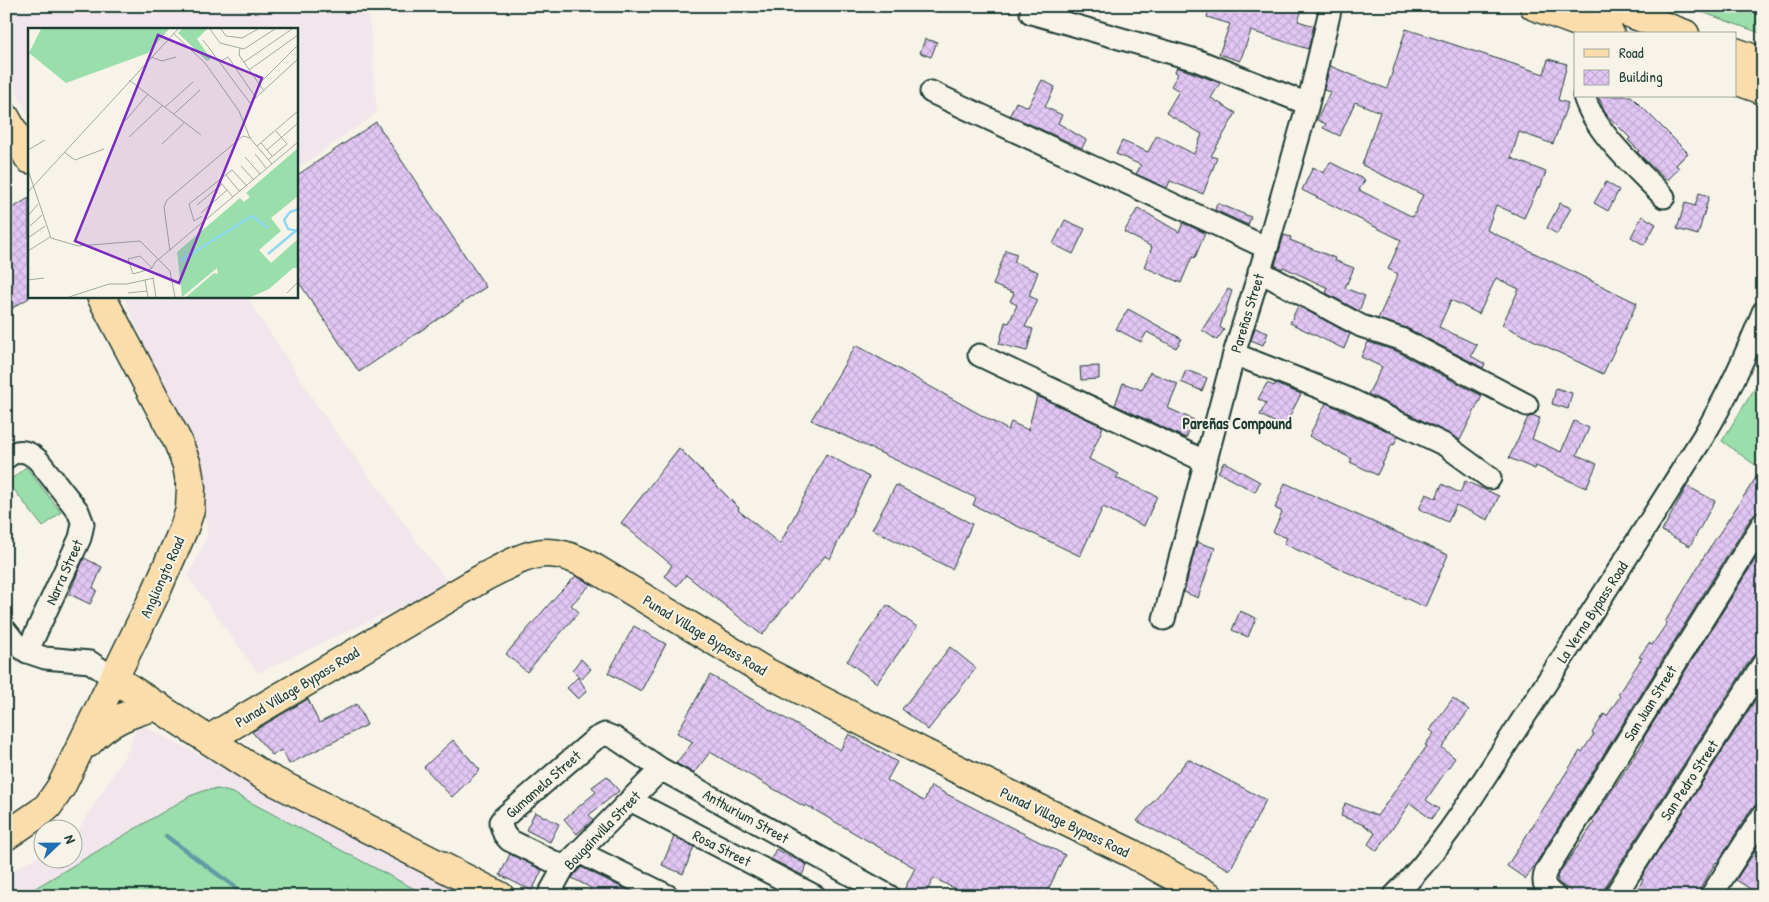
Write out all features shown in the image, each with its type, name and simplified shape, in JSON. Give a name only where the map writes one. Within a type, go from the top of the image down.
[{"type":"main road","points":[[1534,6],[1593,25]]},
{"type":"main road","points":[[1610,6],[1680,32]]},
{"type":"main road","points":[[1736,52],[1763,62]]},
{"type":"main road","points":[[1736,80],[1763,90]]},
{"type":"main road","points":[[6,118],[28,157]]},
{"type":"main road","name":"Angliongto Road","points":[[6,836],[32,820],[48,806],[68,776],[156,592],[190,510],[191,488],[187,465],[178,442],[102,298]]},
{"type":"main road","name":"Punad Village Bypass Road","points":[[209,739],[486,576],[529,556],[541,552],[554,552],[568,555],[594,568],[766,672],[850,717],[1131,853],[1209,896]]},
{"type":"main road","points":[[115,679],[264,776],[500,896]]},
{"type":"main road","points":[[80,751],[113,722],[132,713],[158,706]]},
{"type":"street","name":"Pareñas Street","points":[[1164,619],[1234,354],[1267,248],[1308,104],[1331,6]]},
{"type":"street","points":[[1031,13],[1196,60],[1308,104]]},
{"type":"street","points":[[932,92],[1267,248]]},
{"type":"street","points":[[1585,98],[1588,108],[1604,133],[1664,197]]},
{"type":"street","points":[[1259,271],[1361,326],[1402,340],[1527,405]]},
{"type":"street","name":"La Verna Bypass Road","points":[[1394,896],[1415,875],[1449,832],[1703,438],[1739,372],[1763,312]]},
{"type":"street","points":[[979,354],[1206,462]]},
{"type":"street","points":[[1234,354],[1349,399],[1445,445],[1490,478]]},
{"type":"street","name":"Narra Street","points":[[15,455],[31,454],[38,460],[78,511],[83,524],[80,538],[27,652]]},
{"type":"street","name":"San Juan Street","points":[[1550,891],[1543,878],[1546,871],[1760,533]]},
{"type":"street","points":[[6,631],[17,645],[27,652],[45,658],[90,662],[115,679]]},
{"type":"street","name":"San Pedro Street","points":[[1615,896],[1763,664]]},
{"type":"street","name":"Anthurium Street","points":[[605,734],[661,769],[877,893]]},
{"type":"street","name":"Gumamela Street","points":[[564,867],[509,840],[504,834],[500,822],[595,739],[605,734]]},
{"type":"street","name":"Bougainvilla Street","points":[[548,896],[564,867],[661,769]]},
{"type":"street","name":"Rosa Street","points":[[630,800],[814,896]]},
{"type":"street","points":[[1712,895],[1763,815]]},
{"type":"street","points":[[579,852],[668,896]]},
{"type":"shaded area","points":[[6,6],[368,6],[377,113],[298,168],[298,28],[28,28],[28,117],[6,69]]},
{"type":"shaded area","points":[[124,298],[247,298],[321,411],[449,584],[258,673],[188,577],[207,536],[205,484]]},
{"type":"shaded area","points":[[138,723],[474,896],[6,896],[6,874],[32,860],[32,870],[82,870],[82,824],[129,749]]},
{"type":"green space","points":[[1685,6],[1763,6],[1763,34]]},
{"type":"green space","points":[[1763,375],[1763,453],[1755,465],[1722,441]]},
{"type":"green space","points":[[26,467],[61,512],[43,527],[8,482]]},
{"type":"green space","points":[[218,789],[233,793],[428,896],[22,896],[66,870],[82,870],[82,860],[190,796],[206,790]]},
{"type":"building","points":[[1210,6],[1303,6],[1298,21],[1314,26],[1308,49],[1251,31],[1240,61],[1219,54],[1230,24],[1207,17]]},
{"type":"building","points":[[1406,29],[1544,74],[1548,59],[1567,64],[1558,100],[1568,103],[1553,144],[1519,132],[1511,158],[1546,172],[1540,188],[1538,187],[1524,218],[1496,205],[1487,230],[1637,303],[1603,374],[1502,325],[1519,289],[1496,278],[1479,314],[1451,300],[1439,327],[1477,345],[1471,356],[1485,364],[1483,368],[1407,328],[1378,319],[1398,274],[1388,269],[1401,240],[1302,190],[1313,167],[1324,173],[1330,162],[1365,180],[1359,190],[1413,217],[1423,195],[1362,165],[1380,112],[1355,102],[1340,136],[1323,128],[1326,124],[1317,120],[1330,92],[1324,90],[1330,66],[1387,89]]},
{"type":"building","points":[[925,39],[937,42],[931,57],[920,53]]},
{"type":"building","points":[[1177,67],[1220,83],[1211,98],[1236,113],[1211,156],[1217,158],[1203,194],[1170,181],[1167,188],[1136,174],[1141,165],[1116,154],[1122,141],[1148,152],[1157,135],[1194,154],[1202,134],[1166,113],[1179,91],[1171,86],[1178,74],[1175,72]]},
{"type":"building","points":[[1042,80],[1055,87],[1045,107],[1062,115],[1058,123],[1086,140],[1082,148],[1010,115],[1016,102],[1028,107]]},
{"type":"building","points":[[1599,98],[1633,98],[1688,153],[1676,165],[1679,168],[1667,181],[1637,152],[1639,151],[1628,140],[1630,138],[1606,114]]},
{"type":"building","points":[[376,122],[486,287],[359,372],[298,281],[298,175]]},
{"type":"building","points":[[1606,182],[1619,190],[1608,211],[1594,203]]},
{"type":"building","points":[[1699,193],[1709,196],[1698,235],[1677,229],[1685,203],[1695,206]]},
{"type":"building","points":[[28,199],[29,298],[6,312],[6,212]]},
{"type":"building","points":[[1217,203],[1251,217],[1248,225],[1215,210]]},
{"type":"building","points":[[1560,203],[1571,208],[1557,234],[1547,228]]},
{"type":"building","points":[[1138,208],[1179,232],[1183,223],[1205,233],[1195,258],[1192,257],[1181,283],[1144,267],[1152,247],[1124,232]]},
{"type":"building","points":[[1642,216],[1656,224],[1644,245],[1631,237]]},
{"type":"building","points":[[1065,220],[1085,229],[1073,254],[1053,244]]},
{"type":"building","points":[[1284,235],[1291,237],[1290,240],[1335,258],[1334,260],[1354,268],[1345,288],[1365,296],[1359,311],[1326,293],[1328,288],[1275,265]]},
{"type":"building","points":[[1006,250],[1017,254],[1014,262],[1038,272],[1029,296],[1038,300],[1025,327],[1033,329],[1027,351],[999,344],[1005,322],[1009,323],[1017,305],[1010,301],[1014,293],[993,285]]},
{"type":"building","points":[[1228,289],[1232,291],[1220,327],[1224,330],[1217,340],[1202,330]]},
{"type":"building","points":[[1298,306],[1350,334],[1344,349],[1290,323]]},
{"type":"building","points":[[1128,309],[1182,339],[1176,348],[1147,332],[1141,342],[1116,329]]},
{"type":"building","points":[[1255,328],[1268,333],[1263,345],[1251,340]]},
{"type":"building","points":[[1368,342],[1396,351],[1482,396],[1460,440],[1368,394],[1382,367],[1361,357]]},
{"type":"building","points":[[856,345],[1008,430],[1011,422],[1028,430],[1037,396],[1102,426],[1089,459],[1119,474],[1116,478],[1157,496],[1144,526],[1103,507],[1080,556],[973,505],[976,498],[811,420]]},
{"type":"building","points":[[1099,366],[1099,379],[1081,380],[1080,367]]},
{"type":"building","points":[[1186,370],[1207,378],[1202,391],[1181,382]]},
{"type":"building","points":[[1150,372],[1178,384],[1168,408],[1194,420],[1186,438],[1115,405],[1123,383],[1142,390]]},
{"type":"building","points":[[1267,383],[1274,386],[1275,384],[1301,394],[1284,427],[1260,415],[1266,403],[1258,399]]},
{"type":"building","points":[[1556,388],[1572,393],[1568,409],[1552,404]]},
{"type":"building","points":[[1326,403],[1398,436],[1377,475],[1350,462],[1352,459],[1309,436]]},
{"type":"building","points":[[1528,417],[1540,418],[1532,439],[1561,452],[1574,421],[1589,428],[1577,455],[1597,464],[1586,488],[1536,466],[1535,469],[1509,458]]},
{"type":"building","points":[[679,448],[739,508],[738,510],[780,544],[826,454],[869,477],[830,559],[825,556],[762,635],[686,575],[677,586],[665,576],[672,565],[621,523]]},
{"type":"building","points":[[1224,462],[1260,482],[1255,492],[1218,472]]},
{"type":"building","points":[[1763,467],[1763,511],[1757,512],[1752,516],[1526,879],[1507,866],[1580,751],[1582,752],[1594,734],[1592,733],[1604,714],[1607,716],[1620,696],[1618,694],[1642,658],[1639,657],[1649,643],[1652,645],[1667,623],[1665,622],[1705,555]]},
{"type":"building","points":[[1465,481],[1499,496],[1488,520],[1456,505],[1448,522],[1419,509],[1426,494],[1436,498],[1442,484],[1460,493]]},
{"type":"building","points":[[1285,483],[1448,555],[1425,607],[1284,544],[1287,538],[1273,532],[1282,512],[1275,508]]},
{"type":"building","points":[[896,485],[972,524],[952,569],[872,529]]},
{"type":"building","points":[[1687,486],[1715,501],[1690,546],[1662,531]]},
{"type":"building","points":[[1197,542],[1215,548],[1198,598],[1184,592]]},
{"type":"building","points":[[1763,547],[1763,652],[1757,653],[1752,657],[1604,889],[1603,896],[1577,896],[1558,882],[1557,876],[1594,823],[1592,821],[1639,749],[1643,739]]},
{"type":"building","points":[[84,558],[102,567],[93,588],[97,590],[90,604],[69,594]]},
{"type":"building","points":[[576,576],[591,584],[571,605],[579,612],[527,672],[506,654]]},
{"type":"building","points":[[887,605],[917,627],[877,683],[847,661]]},
{"type":"building","points":[[1240,611],[1256,618],[1248,637],[1232,630]]},
{"type":"building","points":[[634,626],[666,644],[641,691],[608,673]]},
{"type":"building","points":[[950,647],[976,668],[928,730],[902,709]]},
{"type":"building","points":[[581,659],[591,669],[582,679],[572,670]]},
{"type":"building","points":[[710,675],[840,750],[849,734],[897,762],[887,780],[924,801],[931,786],[1065,855],[1045,896],[969,896],[934,878],[924,896],[914,896],[904,890],[915,868],[806,805],[805,807],[710,752],[694,773],[676,763],[693,742],[677,733]]},
{"type":"building","points":[[578,677],[587,691],[578,699],[567,688]]},
{"type":"building","points":[[1763,688],[1763,803],[1757,804],[1752,808],[1716,862],[1700,889],[1699,896],[1635,896],[1643,879],[1641,878]]},
{"type":"building","points":[[1453,698],[1469,710],[1442,748],[1455,758],[1426,800],[1439,809],[1431,819],[1410,803],[1377,851],[1368,844],[1375,833],[1364,825],[1341,816],[1345,803],[1377,816],[1427,746],[1425,745],[1434,733],[1430,730]]},
{"type":"building","points":[[308,699],[319,723],[357,704],[367,725],[289,764],[282,750],[272,755],[252,732]]},
{"type":"building","points":[[453,740],[480,770],[452,797],[424,767]]},
{"type":"building","points":[[1188,759],[1266,800],[1230,870],[1137,821]]},
{"type":"building","points":[[607,776],[619,791],[589,815],[593,820],[577,834],[564,819],[596,792],[592,787]]},
{"type":"building","points":[[535,812],[559,824],[550,842],[526,830]]},
{"type":"building","points":[[674,837],[694,847],[683,874],[662,865]]},
{"type":"building","points":[[1763,839],[1763,896],[1762,896],[1736,880]]},
{"type":"building","points":[[776,849],[807,865],[802,875],[771,859]]},
{"type":"building","points":[[510,854],[542,870],[532,891],[500,875]]},
{"type":"building","points":[[581,867],[639,896],[597,896],[589,892],[591,888],[572,878]]},
{"type":"waterway","points":[[166,836],[247,896]]},
{"type":"district","name":"Pareñas Compound","points":[[1237,423]]}]
